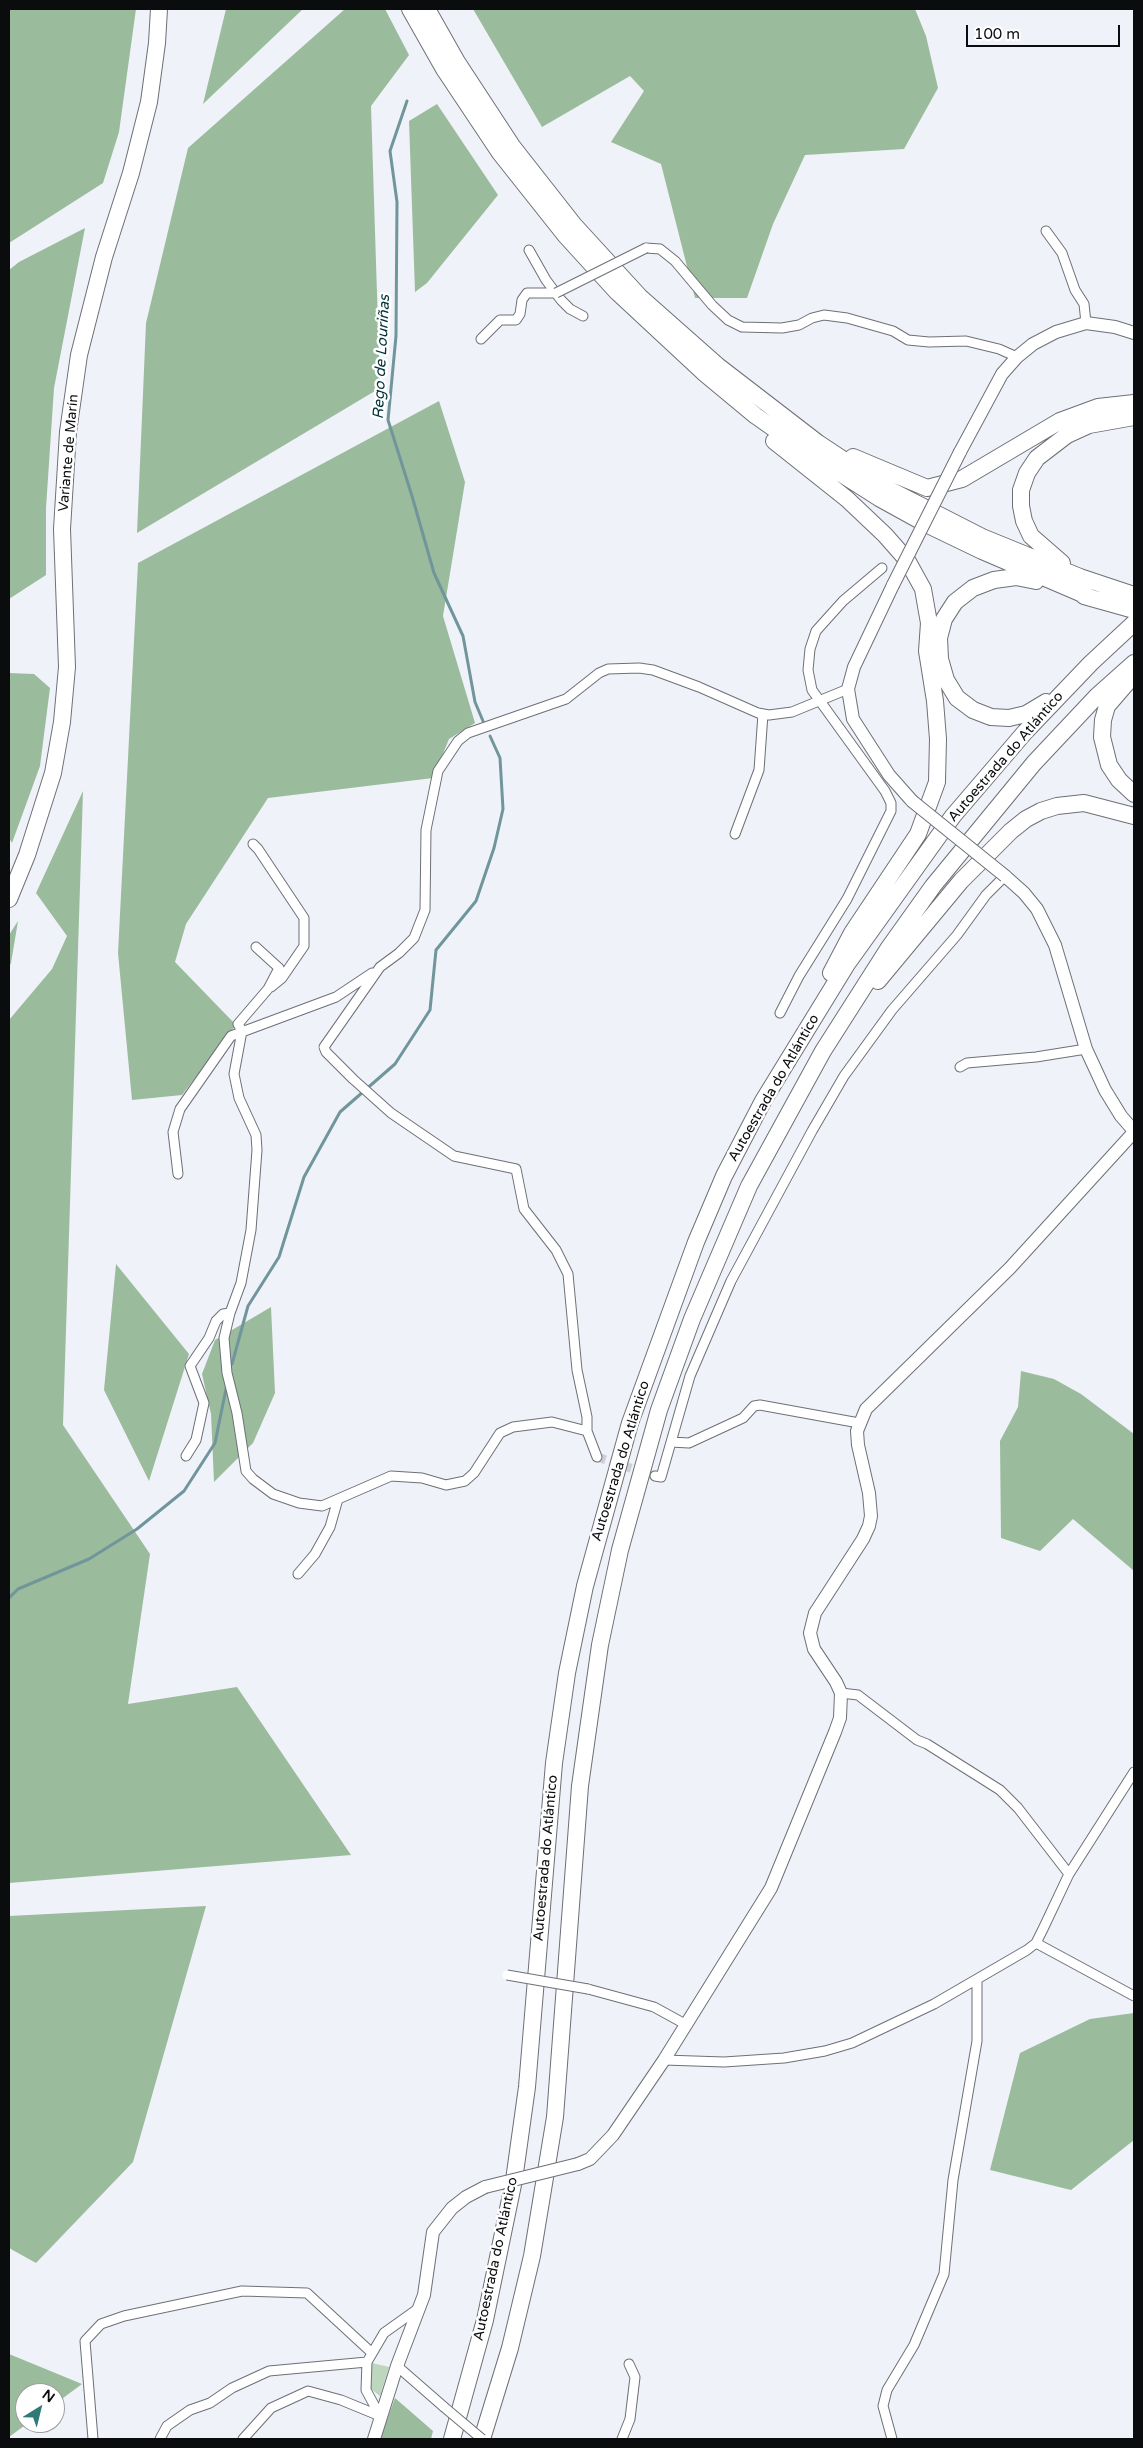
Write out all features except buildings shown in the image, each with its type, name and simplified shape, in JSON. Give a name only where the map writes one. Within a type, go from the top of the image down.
[{"type":"highway","name":"Variante de Marín","points":[[9,899],[27,855],[53,774],[62,722],[67,667],[62,529],[68,432],[79,355],[104,257],[131,173],[149,102],[157,43],[159,9]]},
{"type":"highway","points":[[410,9],[444,69],[500,153],[565,236],[617,292],[703,372],[756,416],[813,456],[879,498],[975,547],[1100,600]]},
{"type":"highway","points":[[427,9],[457,62],[512,146],[574,225],[640,297],[718,366],[818,443],[886,488],[982,537],[1080,577],[1134,595]]},
{"type":"highway","points":[[703,372],[745,418],[847,499],[885,535],[907,560],[923,589],[929,623],[927,651],[935,701],[938,739],[937,782],[918,834],[852,933],[763,1102]]},
{"type":"highway","points":[[818,443],[927,488],[962,479],[1060,421],[1098,407],[1134,403]]},
{"type":"highway","points":[[1080,577],[1044,549],[1031,536],[1024,521],[1021,506],[1021,490],[1027,473],[1037,458],[1067,434],[1089,425],[1134,417]]},
{"type":"highway","points":[[1091,663],[1041,706],[1026,714],[1009,718],[991,717],[973,710],[957,698],[946,680],[940,659],[939,638],[944,620],[955,602],[973,588],[994,580],[1023,578],[1134,610]]},
{"type":"highway","name":"Autoestrada do Atlántico","points":[[452,2439],[485,2320],[514,2180],[527,2087],[554,1762],[567,1674],[585,1586],[630,1423],[693,1251],[724,1176],[763,1102],[847,964],[953,816],[1025,732],[1091,663],[1134,623]]},
{"type":"highway","name":"Autoestrada do Atlántico","points":[[482,2439],[510,2348],[532,2256],[555,2117],[580,1786],[600,1645],[620,1550],[659,1410],[692,1319],[749,1186],[822,1051],[888,949],[975,833],[1034,763],[1097,696],[1134,663]]},
{"type":"highway","points":[[1134,674],[1108,706],[1103,720],[1102,737],[1109,764],[1120,780],[1134,794]]},
{"type":"highway","points":[[822,1051],[924,924],[961,882],[1011,831],[1041,811],[1066,805],[1084,803],[1134,816]]},
{"type":"street","points":[[1046,231],[1062,253],[1075,290],[1084,304],[1086,323]]},
{"type":"street","points":[[481,339],[500,320],[516,320],[520,314],[522,300],[527,293],[556,293],[646,248],[660,249],[675,261],[712,305],[728,320],[742,327],[782,328],[798,325],[812,318],[824,315],[847,318],[893,331],[908,340],[929,342],[966,341],[999,349],[1017,357]]},
{"type":"street","points":[[529,250],[556,293],[570,309],[583,316]]},
{"type":"street","points":[[374,2439],[397,2366],[420,2308],[426,2284],[431,2240],[438,2224],[452,2208],[466,2197],[485,2188],[578,2164],[590,2159],[608,2141],[664,2060],[771,1888],[840,1718],[841,1693],[814,1649],[810,1633],[815,1613],[863,1539],[869,1526],[871,1516],[869,1493],[858,1445],[859,1423],[866,1409],[877,1396],[1010,1268],[1134,1132],[1121,1116],[1105,1090],[1086,1049],[1055,945],[1037,909],[1024,893],[1005,876],[912,802],[871,749],[853,719],[848,690],[854,667],[893,585],[999,379],[1017,357],[1033,344],[1056,332],[1086,323],[1115,327],[1134,333]]},
{"type":"street","points":[[780,1014],[800,976],[846,899],[891,811],[891,803],[885,791],[812,690],[808,670],[810,649],[816,631],[843,601],[882,568]]},
{"type":"street","points":[[178,1174],[173,1132],[180,1109],[231,1036],[336,997],[399,953],[414,938],[425,910],[426,830],[438,771],[458,741],[468,733],[566,699],[599,673],[608,669],[639,668],[653,670],[763,714],[792,712],[848,690]]},
{"type":"street","points":[[735,834],[759,770],[763,714]]},
{"type":"street","points":[[253,844],[304,918],[304,946],[282,978],[268,989],[238,1024],[242,1031],[234,1074],[239,1098],[256,1135],[258,1150],[251,1230],[241,1283],[230,1313],[224,1338],[225,1359],[238,1413],[246,1471],[253,1479],[273,1494],[299,1503],[322,1506],[363,1486],[391,1476],[422,1478],[446,1485],[466,1480],[477,1468],[500,1433],[513,1426],[552,1422],[587,1431]]},
{"type":"street","points":[[655,1476],[661,1477],[690,1376],[731,1281],[774,1198],[844,1076],[892,1010],[957,935],[986,895],[1005,876]]},
{"type":"street","points":[[256,947],[279,968],[268,989]]},
{"type":"street","points":[[380,967],[324,1047],[326,1052],[360,1086],[391,1113],[454,1156],[516,1169],[524,1209],[556,1250],[568,1274],[577,1370],[587,1417],[587,1431],[597,1458]]},
{"type":"street","points":[[960,1067],[967,1063],[1036,1057],[1086,1049]]},
{"type":"street","points":[[186,1456],[196,1440],[204,1403],[190,1366],[209,1338],[216,1321],[223,1314],[230,1313]]},
{"type":"street","points":[[671,1442],[689,1443],[743,1418],[754,1406],[760,1405],[859,1423]]},
{"type":"street","points":[[298,1574],[315,1554],[330,1527],[338,1499]]},
{"type":"street","points":[[841,1693],[858,1696],[917,1740],[927,1744],[1000,1790],[1018,1808],[1069,1874]]},
{"type":"street","points":[[664,2060],[724,2062],[784,2058],[826,2051],[852,2043],[934,2004],[1028,1950],[1036,1943],[1069,1874],[1134,1772]]},
{"type":"street","points":[[1036,1943],[1134,1996]]},
{"type":"street","points":[[507,1974],[588,1989],[654,2007],[685,2024]]},
{"type":"street","points":[[892,2439],[883,2406],[887,2390],[914,2345],[944,2274],[953,2180],[977,2041],[977,1980]]},
{"type":"street","points":[[93,2439],[85,2341],[101,2324],[124,2316],[242,2291],[307,2294],[372,2352]]},
{"type":"street","points":[[380,2416],[366,2390],[367,2362],[384,2333],[420,2308]]},
{"type":"street","points":[[160,2439],[167,2426],[190,2410],[210,2403],[232,2388],[269,2371],[367,2362]]},
{"type":"street","points":[[622,2439],[630,2420],[635,2378],[629,2364]]},
{"type":"street","points":[[397,2366],[482,2439]]},
{"type":"street","points":[[243,2439],[271,2408],[308,2391],[341,2400],[380,2416]]},
{"type":"green space","points":[[9,9],[136,9],[119,132],[103,183],[9,243]]},
{"type":"green space","points":[[226,9],[303,9],[203,104]]},
{"type":"green space","points":[[345,9],[385,9],[409,55],[371,106],[380,388],[137,533],[146,323],[188,148]]},
{"type":"green space","points":[[473,9],[915,9],[926,36],[938,88],[904,149],[805,155],[773,224],[747,298],[695,298],[661,164],[611,142],[644,91],[630,76],[542,127]]},
{"type":"green space","points":[[437,104],[498,195],[427,283],[415,292],[409,121]]},
{"type":"green space","points":[[85,228],[54,388],[46,508],[46,575],[9,599],[9,270],[19,262]]},
{"type":"green space","points":[[439,401],[465,482],[443,616],[475,723],[449,739],[433,778],[268,798],[186,924],[175,962],[236,1025],[182,1095],[132,1100],[118,953],[138,563]]},
{"type":"green space","points":[[9,673],[34,674],[50,688],[40,766],[12,843],[9,838]]},
{"type":"green space","points":[[83,791],[63,1425],[150,1554],[128,1704],[237,1687],[351,1855],[9,1883],[9,1020],[52,969],[67,936],[36,893]]},
{"type":"green space","points":[[18,921],[11,963],[9,968],[9,935]]},
{"type":"green space","points":[[116,1264],[189,1354],[149,1481],[104,1390]]},
{"type":"green space","points":[[271,1307],[275,1393],[253,1443],[214,1482],[211,1414],[202,1374],[215,1340]]},
{"type":"green space","points":[[1021,1371],[1054,1379],[1081,1394],[1134,1434],[1134,1571],[1073,1519],[1040,1551],[1001,1538],[1000,1441],[1018,1407]]},
{"type":"green space","points":[[206,1906],[133,2162],[36,2263],[9,2248],[9,1916]]},
{"type":"green space","points":[[1134,2013],[1134,2140],[1071,2190],[990,2170],[1020,2053],[1090,2019]]},
{"type":"green space","points":[[9,2354],[82,2384],[65,2397],[65,2383],[15,2383],[15,2433],[9,2437]]},
{"type":"green space","points":[[372,2363],[389,2367],[380,2396],[371,2389]]},
{"type":"green space","points":[[395,2398],[433,2431],[431,2439],[380,2439]]},
{"type":"waterway","name":"Rego de Louriñas","points":[[407,101],[390,151],[397,202],[396,336],[388,420],[434,573],[463,636],[475,702],[483,721]]},
{"type":"waterway","name":"Rego de Louriñas","points":[[232,1364],[248,1306],[279,1257],[304,1177],[340,1112],[395,1064],[430,1010],[436,950],[476,901],[494,848],[503,809],[500,758],[490,736]]},
{"type":"waterway","name":"Rego de Louriñas","points":[[9,1598],[18,1589],[89,1559],[137,1529],[184,1491],[215,1443],[226,1389]]},
{"type":"tunnel","points":[[597,1457],[655,1476]]}]
